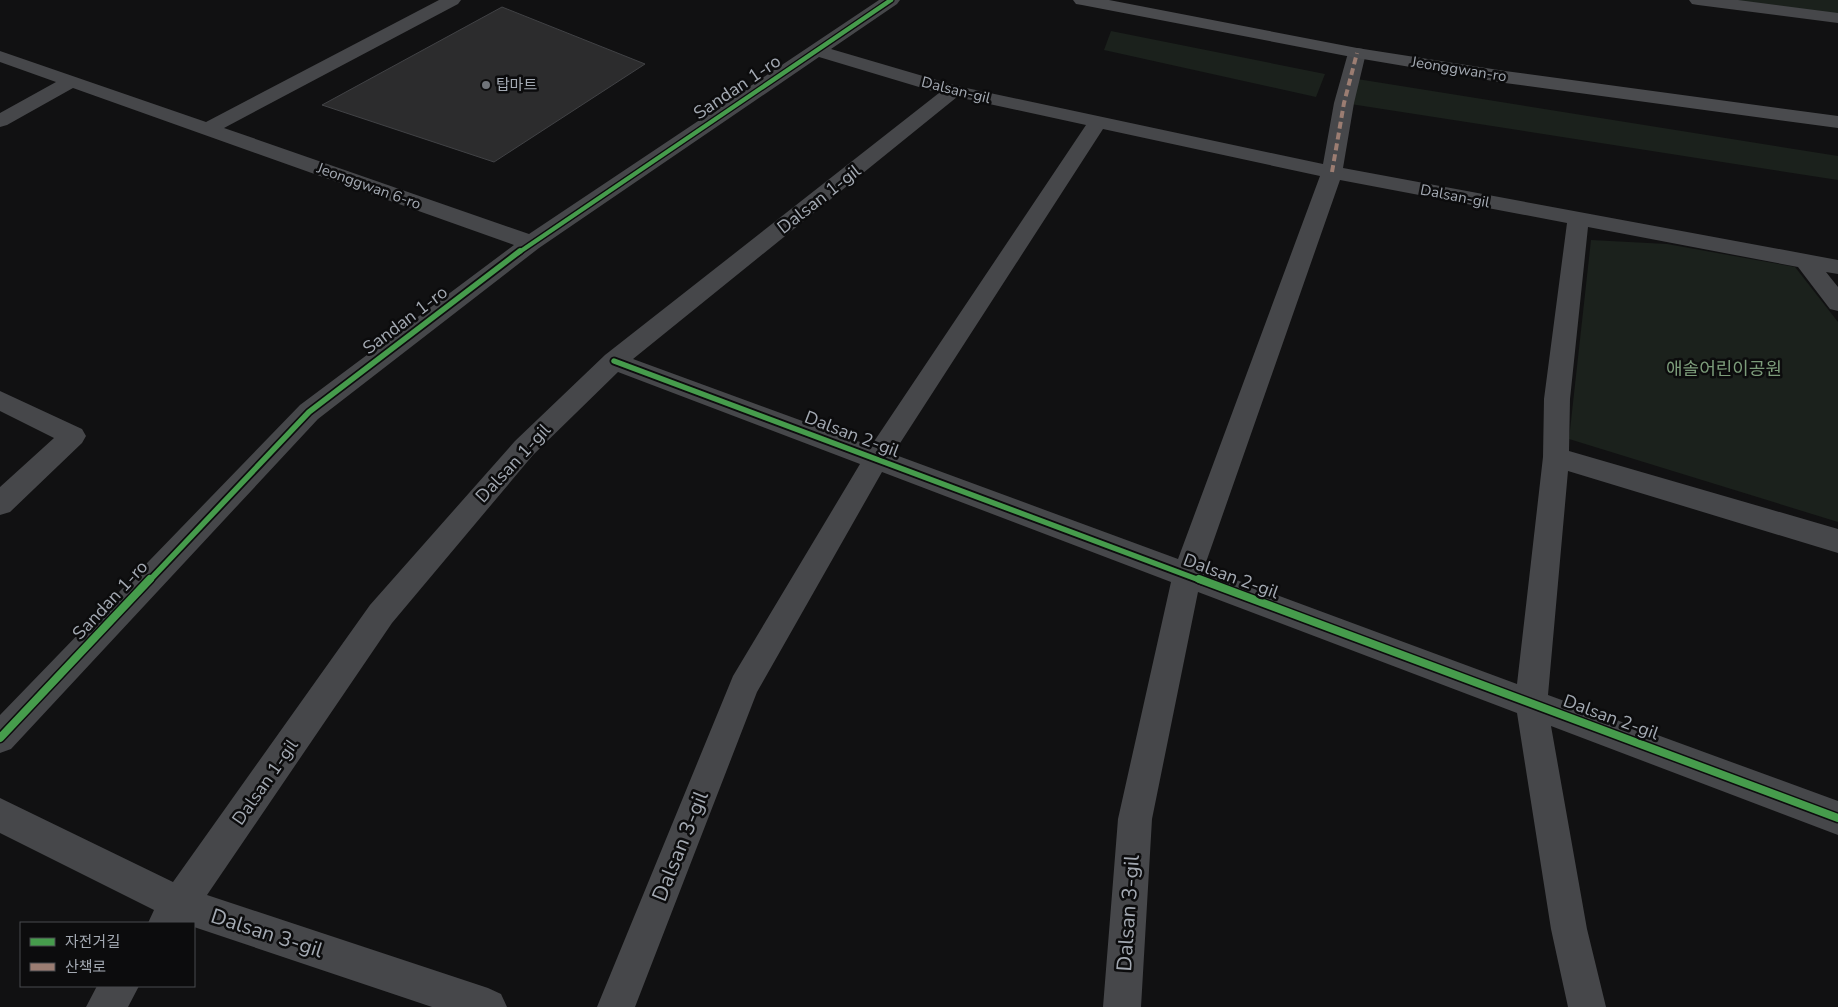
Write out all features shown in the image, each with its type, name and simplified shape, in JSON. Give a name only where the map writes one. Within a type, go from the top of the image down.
[{"type":"street","points":[[207,129],[452,0]]},
{"type":"street","name":"Sandan 1-ro","points":[[0,738],[309,412],[531,244],[891,0]]},
{"type":"street","name":"Jeonggwan-ro","points":[[1082,0],[1357,53],[1505,76],[1838,122]]},
{"type":"street","points":[[1698,0],[1838,18]]},
{"type":"street","name":"Dalsan-gil","points":[[817,50],[954,91],[1332,172],[1838,267]]},
{"type":"street","points":[[1332,172],[1344,103],[1357,53]]},
{"type":"street","name":"Jeonggwan 6-ro","points":[[0,56],[531,244]]},
{"type":"street","points":[[0,121],[72,82]]},
{"type":"street","name":"Dalsan 1-gil","points":[[173,914],[381,614],[524,448],[614,361],[954,91]]},
{"type":"street","name":"Dalsan 2-gil","points":[[744,686],[876,459],[1098,122]]},
{"type":"street","name":"Dalsan 2-gil","points":[[1135,819],[1187,575],[1332,172]]},
{"type":"street","points":[[1578,219],[1558,399],[1556,457],[1531,704],[1570,929],[1587,1007]]},
{"type":"street","points":[[1806,262],[1838,303]]},
{"type":"street","name":"Dalsan 2-gil","points":[[614,361],[1838,818]]},
{"type":"street","points":[[0,400],[73,436],[0,504]]},
{"type":"street","points":[[1556,457],[1838,541]]},
{"type":"street","name":"Dalsan 3-gil","points":[[616,1007],[744,686]]},
{"type":"street","name":"Dalsan 3-gil","points":[[0,815],[173,914],[488,1007]]},
{"type":"street","name":"Dalsan 3-gil","points":[[1122,1007],[1135,819]]},
{"type":"street","points":[[105,1007],[119,987]]},
{"type":"green space","points":[[1722,0],[1838,0],[1838,13],[1835,14]]},
{"type":"green space","points":[[1111,31],[1325,74],[1316,97],[1104,50]]},
{"type":"green space","points":[[1351,78],[1838,156],[1838,180],[1344,103]]},
{"type":"green space","name":"애솔어린이공원","points":[[1591,240],[1667,244],[1795,267],[1838,322],[1838,522],[1569,439]]},
{"type":"building","name":"탑마트","points":[[502,7],[645,64],[494,162],[322,105]]},
{"type":"marked path","points":[[1332,172],[1344,103],[1357,53]]},
{"type":"cycle path","points":[[0,738],[309,412],[531,243],[891,0]]},
{"type":"cycle path","points":[[614,361],[1838,818]]},
{"type":"place","name":"탑마트","points":[[486,85]]}]
